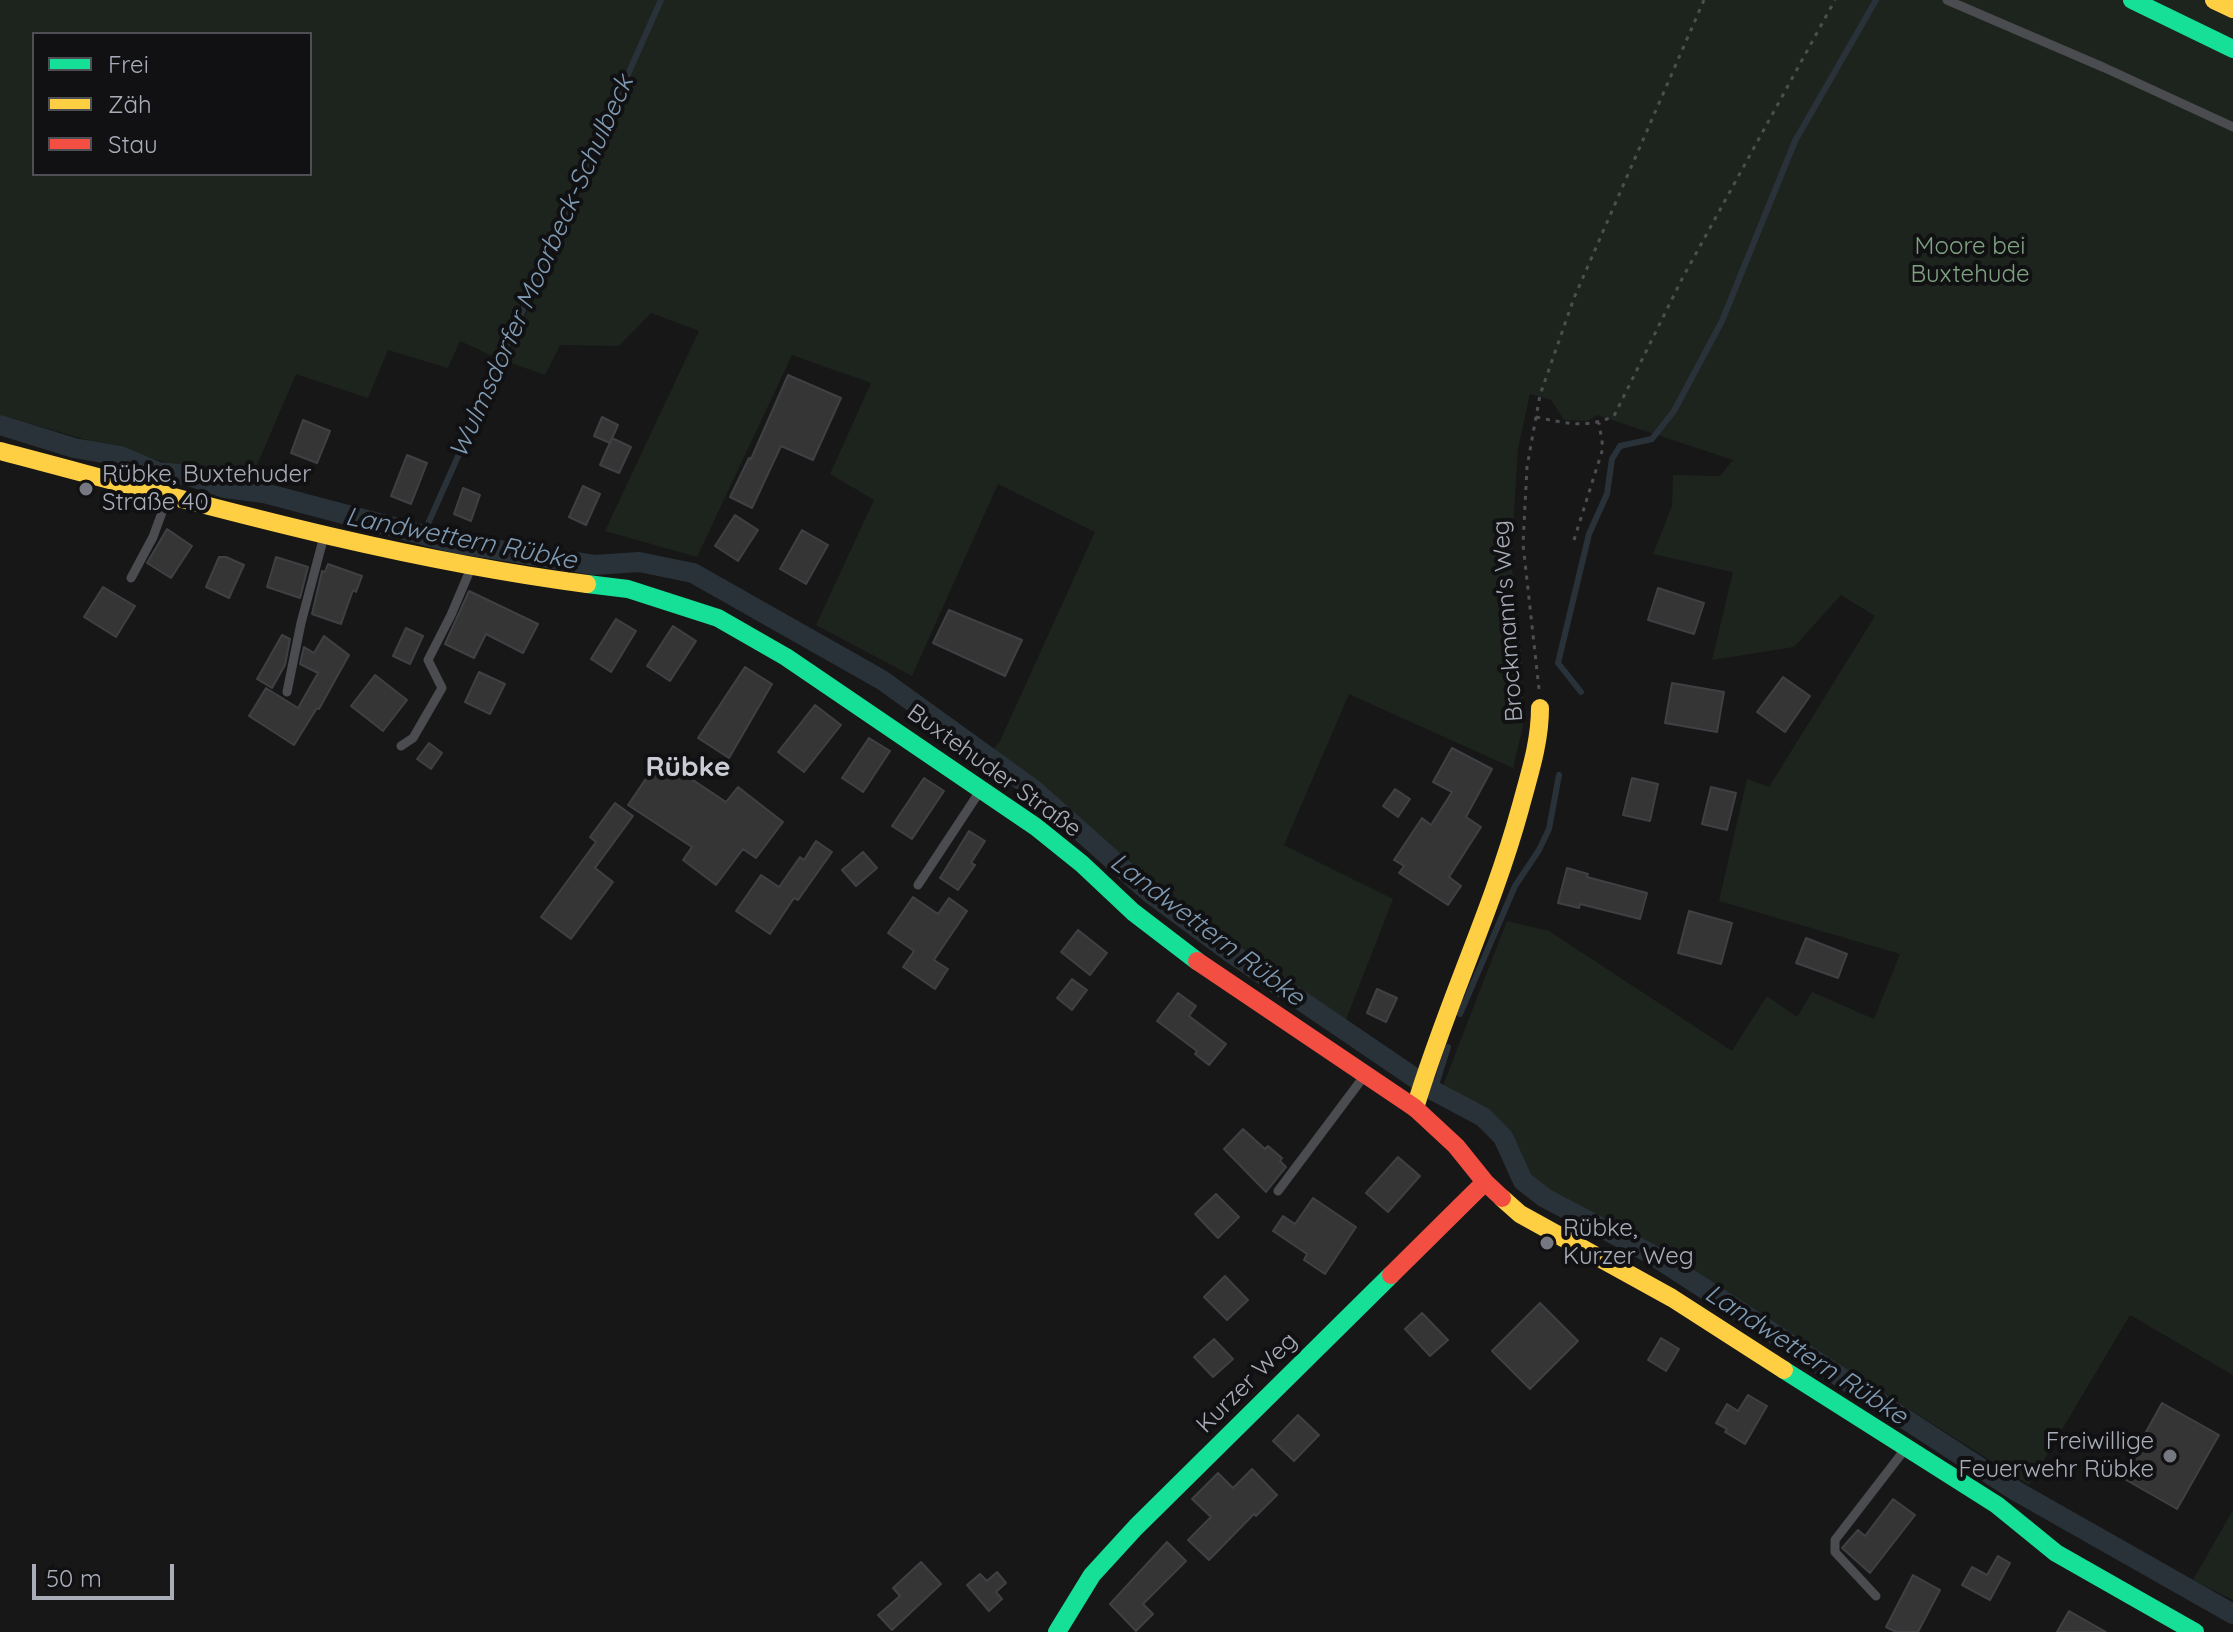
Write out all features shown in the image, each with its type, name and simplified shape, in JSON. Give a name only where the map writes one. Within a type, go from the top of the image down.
[{"type":"main road","points":[[2132,0],[2233,49]]},
{"type":"main road","points":[[2214,0],[2233,9]]},
{"type":"main road","name":"Buxtehuder Straße","points":[[0,451],[324,536],[535,577],[628,589],[718,618],[786,657],[982,789],[1059,845],[1133,912],[1201,964],[1365,1075],[1417,1101],[1485,1182],[1520,1214],[1672,1298],[1997,1505],[2056,1553],[2195,1632]]},
{"type":"main road","name":"Brockmann's Weg","points":[[1417,1101],[1507,855],[1540,736],[1540,708]]},
{"type":"main road","name":"Kurzer Weg","points":[[1057,1632],[1092,1575],[1136,1527],[1485,1182]]},
{"type":"lane","points":[[1947,0],[2233,127]]},
{"type":"lane","points":[[131,578],[153,537],[168,496]]},
{"type":"lane","points":[[287,692],[324,536]]},
{"type":"lane","points":[[401,746],[413,738],[442,688],[428,660],[473,565]]},
{"type":"lane","points":[[918,885],[982,789]]},
{"type":"lane","points":[[1278,1191],[1365,1075]]},
{"type":"lane","points":[[1876,1596],[1835,1552],[1835,1540],[1906,1447]]},
{"type":"path","name":"Brockmann's Weg","points":[[1540,708],[1538,660],[1523,544],[1527,467],[1540,395],[1574,298],[1704,0]]},
{"type":"path","points":[[1536,417],[1575,425],[1599,423],[1614,416],[1682,279],[1835,0]]},
{"type":"path","points":[[1574,540],[1603,448],[1599,423]]},
{"type":"green space","name":"Moore bei Buxtehude","points":[[0,0],[2233,0],[2233,1375],[2130,1315],[2029,1485],[1661,1252],[1547,1194],[1526,1179],[1510,1137],[1490,1115],[1442,1088],[1507,921],[1549,931],[1732,1051],[1767,996],[1797,1017],[1812,992],[1874,1019],[1900,954],[1719,901],[1747,779],[1769,787],[1875,616],[1841,595],[1794,647],[1712,660],[1733,572],[1653,554],[1672,506],[1673,475],[1720,476],[1733,460],[1597,415],[1588,421],[1564,420],[1551,400],[1530,394],[1518,448],[1511,558],[1522,661],[1523,726],[1513,768],[1349,694],[1284,845],[1393,899],[1345,1022],[1235,947],[1135,872],[993,750],[1000,741],[1095,532],[998,484],[912,676],[816,625],[874,500],[830,474],[871,383],[792,355],[697,557],[605,531],[699,331],[651,313],[619,346],[560,345],[545,375],[505,361],[621,99],[611,96],[497,358],[460,341],[448,368],[388,350],[368,398],[296,374],[248,486],[0,415]]},
{"type":"green space","points":[[2233,1510],[2233,1600],[2193,1580]]},
{"type":"building","points":[[788,375],[841,398],[813,460],[781,446],[752,508],[730,497],[751,459]]},
{"type":"building","points":[[602,417],[618,425],[610,443],[594,436]]},
{"type":"building","points":[[303,420],[330,431],[317,463],[291,453]]},
{"type":"building","points":[[612,438],[631,447],[619,473],[600,465]]},
{"type":"building","points":[[407,455],[427,463],[411,504],[391,496]]},
{"type":"building","points":[[583,486],[600,494],[586,525],[569,517]]},
{"type":"building","points":[[463,488],[480,495],[471,521],[454,514]]},
{"type":"building","points":[[735,515],[758,530],[738,561],[715,546]]},
{"type":"building","points":[[167,529],[192,546],[171,578],[147,563]]},
{"type":"building","points":[[802,530],[828,545],[806,584],[780,569]]},
{"type":"building","points":[[219,557],[244,565],[229,598],[206,587]]},
{"type":"building","points":[[276,557],[308,567],[300,598],[267,587]]},
{"type":"building","points":[[328,564],[362,576],[356,592],[353,590],[341,624],[312,614],[322,571],[325,572]]},
{"type":"building","points":[[103,587],[135,606],[116,637],[84,617]]},
{"type":"building","points":[[1658,588],[1704,603],[1694,634],[1648,620]]},
{"type":"building","points":[[469,591],[538,624],[523,653],[486,634],[474,658],[445,644]]},
{"type":"building","points":[[949,610],[1022,640],[1005,676],[933,643]]},
{"type":"building","points":[[616,619],[636,631],[611,672],[591,659]]},
{"type":"building","points":[[673,626],[696,641],[670,681],[647,666]]},
{"type":"building","points":[[406,628],[423,636],[410,664],[393,656]]},
{"type":"building","points":[[282,635],[290,639],[285,665],[272,688],[257,679]]},
{"type":"building","points":[[324,636],[349,655],[319,709],[294,745],[249,716],[266,688],[298,708],[318,673],[300,664],[304,647],[314,653]]},
{"type":"building","points":[[745,667],[772,684],[729,758],[698,738]]},
{"type":"building","points":[[479,672],[505,684],[490,714],[465,702]]},
{"type":"building","points":[[375,675],[407,700],[383,731],[351,706]]},
{"type":"building","points":[[1783,677],[1810,696],[1785,732],[1757,712]]},
{"type":"building","points":[[1672,683],[1724,692],[1717,732],[1665,723]]},
{"type":"building","points":[[815,705],[841,725],[804,772],[778,752]]},
{"type":"building","points":[[869,738],[890,751],[863,792],[842,778]]},
{"type":"building","points":[[429,743],[442,753],[431,769],[417,759]]},
{"type":"building","points":[[1452,748],[1492,769],[1466,817],[1481,827],[1449,877],[1461,886],[1448,905],[1399,873],[1404,866],[1394,860],[1422,818],[1431,825],[1452,792],[1433,782]]},
{"type":"building","points":[[660,758],[726,802],[738,787],[783,822],[756,858],[743,849],[716,885],[683,860],[692,847],[628,805]]},
{"type":"building","points":[[924,778],[944,791],[912,839],[892,826]]},
{"type":"building","points":[[1632,778],[1658,784],[1650,821],[1623,815]]},
{"type":"building","points":[[1711,787],[1736,793],[1727,830],[1702,824]]},
{"type":"building","points":[[1395,789],[1410,799],[1398,817],[1383,806]]},
{"type":"building","points":[[615,803],[633,816],[595,868],[613,882],[571,939],[541,917],[596,842],[590,837]]},
{"type":"building","points":[[969,831],[985,841],[971,863],[975,865],[958,890],[940,878]]},
{"type":"building","points":[[816,841],[832,852],[798,900],[794,898],[770,934],[736,911],[761,875],[779,887],[800,857],[804,860]]},
{"type":"building","points":[[863,852],[877,868],[856,886],[842,870]]},
{"type":"building","points":[[1567,868],[1588,874],[1587,877],[1647,893],[1640,919],[1580,904],[1579,908],[1558,903]]},
{"type":"building","points":[[913,897],[938,914],[949,898],[967,911],[934,960],[948,969],[935,989],[903,967],[914,951],[888,933]]},
{"type":"building","points":[[1689,911],[1732,923],[1721,964],[1678,953]]},
{"type":"building","points":[[1078,930],[1107,953],[1090,975],[1061,952]]},
{"type":"building","points":[[1806,938],[1847,954],[1838,978],[1796,963]]},
{"type":"building","points":[[1072,979],[1087,990],[1072,1010],[1057,998]]},
{"type":"building","points":[[1377,989],[1397,998],[1386,1022],[1367,1013]]},
{"type":"building","points":[[1178,993],[1196,1006],[1189,1016],[1226,1044],[1209,1065],[1195,1054],[1197,1051],[1157,1021]]},
{"type":"building","points":[[1243,1129],[1265,1149],[1268,1146],[1282,1158],[1280,1161],[1286,1167],[1266,1192],[1224,1149]]},
{"type":"building","points":[[1398,1157],[1420,1176],[1388,1212],[1366,1193]]},
{"type":"building","points":[[1216,1194],[1239,1217],[1218,1238],[1195,1214]]},
{"type":"building","points":[[1313,1198],[1356,1227],[1325,1274],[1304,1260],[1307,1254],[1273,1231],[1283,1216],[1295,1224]]},
{"type":"building","points":[[1225,1276],[1248,1300],[1227,1320],[1204,1297]]},
{"type":"building","points":[[1540,1303],[1578,1341],[1530,1389],[1492,1351]]},
{"type":"building","points":[[1422,1313],[1448,1340],[1430,1356],[1405,1329]]},
{"type":"building","points":[[1661,1338],[1679,1349],[1666,1371],[1648,1360]]},
{"type":"building","points":[[1214,1339],[1233,1359],[1213,1377],[1194,1357]]},
{"type":"building","points":[[1748,1395],[1767,1406],[1745,1444],[1716,1423],[1727,1404],[1738,1411]]},
{"type":"building","name":"Freiwillige Feuerwehr Rübke","points":[[2162,1403],[2219,1435],[2177,1509],[2121,1477]]},
{"type":"building","points":[[1298,1415],[1319,1435],[1294,1461],[1273,1441]]},
{"type":"building","points":[[1252,1469],[1277,1495],[1209,1560],[1188,1540],[1211,1517],[1192,1499],[1218,1473],[1233,1488]]},
{"type":"building","points":[[1893,1499],[1915,1515],[1870,1573],[1842,1548],[1858,1530],[1865,1536]]},
{"type":"building","points":[[1167,1542],[1186,1561],[1143,1604],[1153,1614],[1136,1631],[1110,1604]]},
{"type":"building","points":[[1998,1556],[2010,1563],[1990,1600],[1962,1585],[1972,1567],[1987,1575]]},
{"type":"building","points":[[921,1562],[941,1584],[892,1630],[878,1615],[900,1596],[893,1588]]},
{"type":"building","points":[[997,1572],[1006,1583],[996,1592],[1002,1599],[989,1611],[967,1585],[980,1574],[987,1581]]},
{"type":"building","points":[[1913,1575],[1940,1590],[1918,1632],[1896,1632],[1886,1627]]},
{"type":"building","points":[[2069,1611],[2106,1632],[2057,1632]]},
{"type":"waterway","name":"Wulmsdorfer Moorbeck-Schulbeck","points":[[423,535],[661,0]]},
{"type":"waterway","points":[[1581,692],[1558,663],[1589,534],[1607,494],[1612,459],[1620,446],[1652,439],[1674,411],[1722,321],[1795,141],[1876,0]]},
{"type":"waterway","name":"Landwettern Rübke","points":[[0,425],[74,448],[120,456],[158,472],[186,475],[225,488],[264,493],[454,543],[594,565],[639,562],[693,573],[882,680],[1033,789],[1151,894],[1231,953],[1434,1091],[1483,1117],[1503,1137],[1523,1181],[1545,1198],[1651,1254],[2016,1491],[2233,1614]]},
{"type":"waterway","points":[[1460,1014],[1515,886],[1549,829],[1559,775]]},
{"type":"waterway","points":[[1434,1091],[1448,1047]]},
{"type":"traffic: fast","points":[[2132,0],[2233,49]]},
{"type":"traffic: fast","points":[[587,584],[628,589],[718,618],[786,657],[1036,827],[1082,864],[1133,912],[1197,961]]},
{"type":"traffic: fast","points":[[1057,1632],[1092,1575],[1136,1527],[1391,1275]]},
{"type":"traffic: fast","points":[[1784,1370],[1997,1505],[2056,1553],[2195,1632]]},
{"type":"traffic: slow","points":[[2214,0],[2233,9]]},
{"type":"traffic: slow","points":[[0,451],[365,544],[512,573],[587,584]]},
{"type":"traffic: slow","points":[[1415,1108],[1509,847],[1533,759],[1540,708]]},
{"type":"traffic: slow","points":[[1502,1198],[1520,1214],[1672,1298],[1784,1370]]},
{"type":"traffic: jam","points":[[1197,961],[1415,1108],[1456,1146],[1502,1198]]},
{"type":"traffic: jam","points":[[1391,1275],[1485,1182]]},
{"type":"place","name":"Rübke, Buxtehuder Straße 40","points":[[86,489]]},
{"type":"place","name":"Rübke, Kurzer Weg","points":[[1547,1243]]},
{"type":"place","name":"Freiwillige Feuerwehr Rübke","points":[[2170,1456]]},
{"type":"district","name":"Rübke","points":[[688,768]]}]
